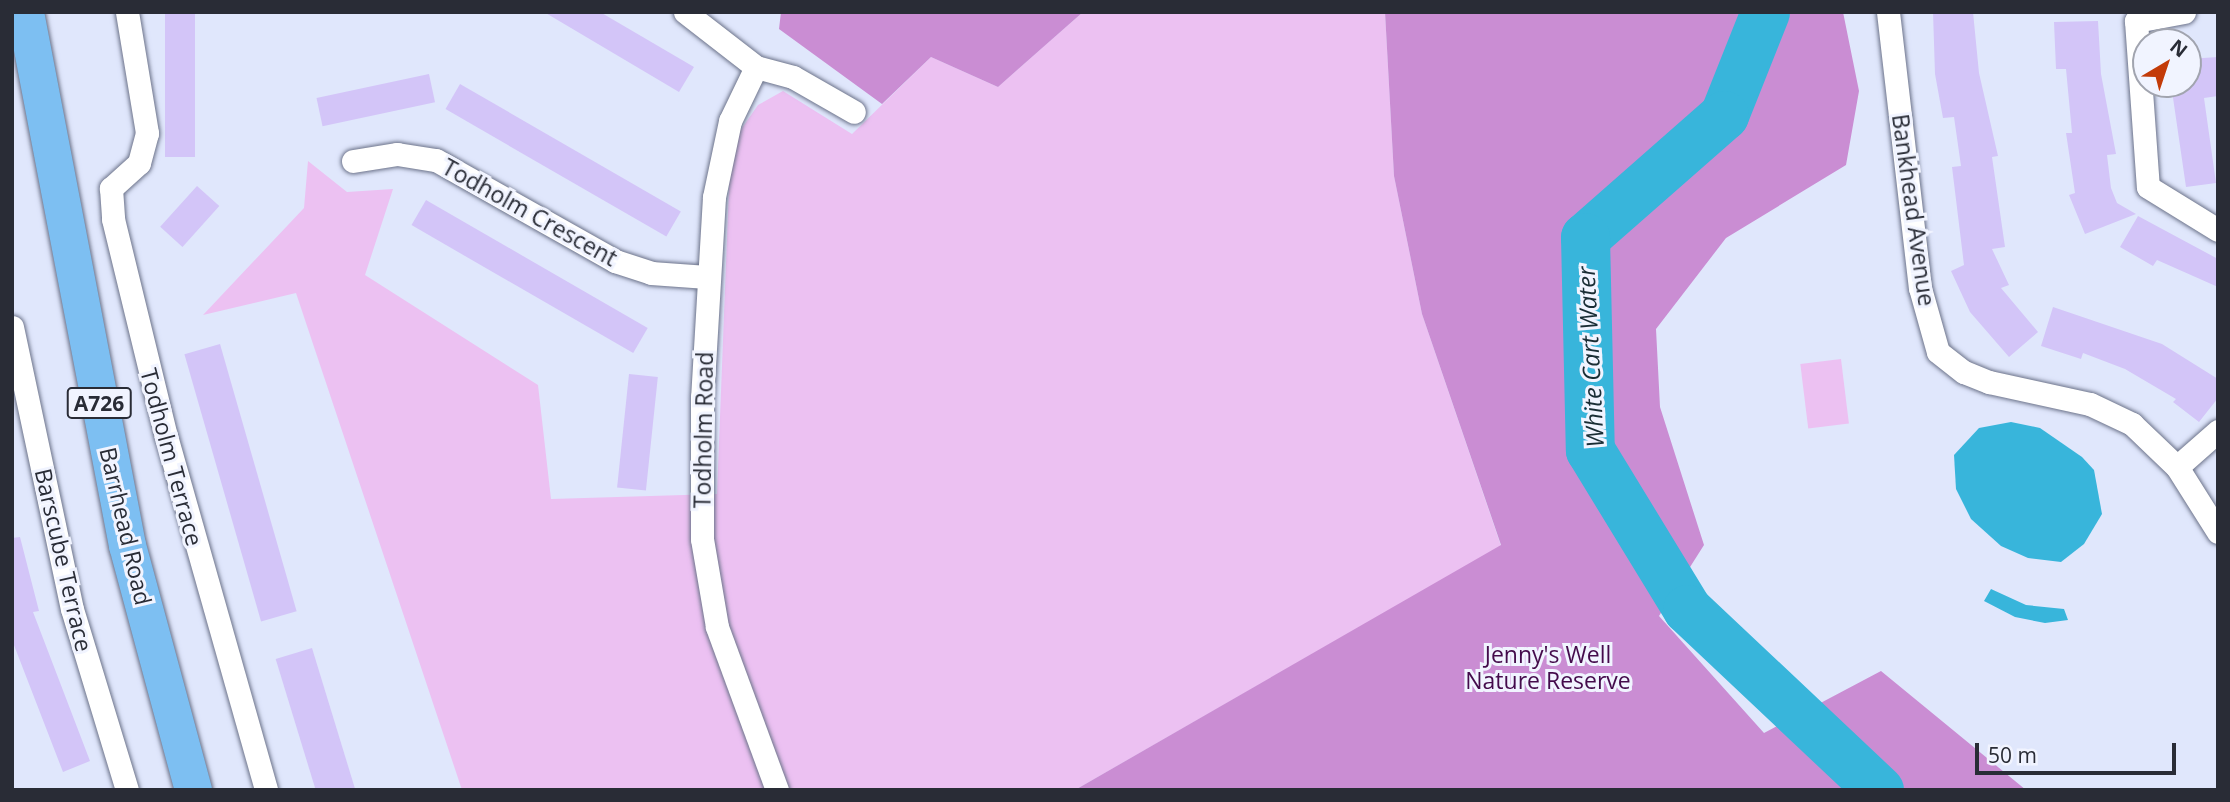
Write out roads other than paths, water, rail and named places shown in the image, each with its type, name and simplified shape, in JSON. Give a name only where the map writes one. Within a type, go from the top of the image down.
[{"type":"main road","name":"Barrhead Road","points":[[25,12],[127,545],[193,790]]},
{"type":"street","name":"Todholm Terrace","points":[[127,12],[147,133],[139,163],[111,188],[113,219],[166,436],[266,790]]},
{"type":"street","points":[[685,12],[756,66],[793,77],[854,112]]},
{"type":"street","name":"Bankhead Avenue","points":[[1888,12],[1920,288],[1938,352],[1964,372],[1989,382],[2090,404],[2132,424],[2177,467],[2218,532]]},
{"type":"street","points":[[2184,12],[2136,21],[2148,187],[2218,230]]},
{"type":"street","name":"Todholm Road","points":[[756,66],[725,138],[707,277],[701,467],[708,587],[717,627],[777,790]]},
{"type":"street","name":"Todholm Crescent","points":[[353,160],[397,154],[436,160],[615,261],[651,273],[707,277]]},
{"type":"street","name":"Barscube Terrace","points":[[12,327],[72,609],[127,790]]},
{"type":"street","points":[[2177,467],[2218,431]]},
{"type":"water","points":[[2011,422],[2040,428],[2082,457],[2094,470],[2102,514],[2084,544],[2061,562],[2028,558],[2001,546],[1971,519],[1956,489],[1954,455],[1979,428]]},
{"type":"water","points":[[1991,589],[2026,605],[2064,609],[2068,620],[2045,623],[2015,617],[1984,601]]},
{"type":"waterway","name":"White Cart Water","points":[[1765,12],[1724,115],[1585,237],[1590,450],[1687,609],[1879,790]]},
{"type":"park label","name":"Jenny's Well Nature Reserve","points":[[1548,667]]}]
